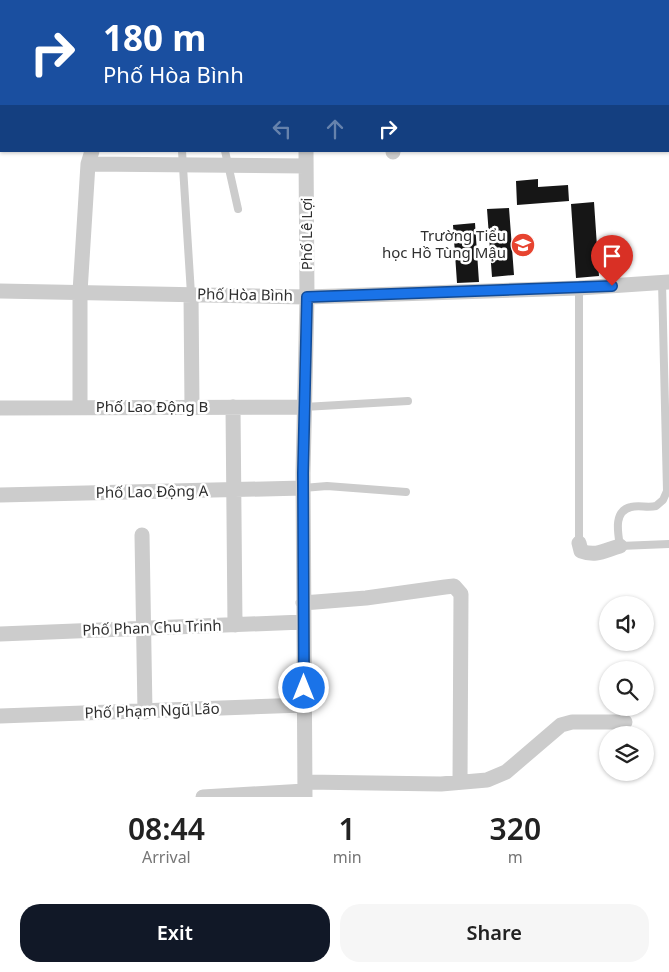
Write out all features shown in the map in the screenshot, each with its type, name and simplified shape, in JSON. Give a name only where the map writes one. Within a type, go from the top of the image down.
[{"type":"street","points":[[80,408],[80,292],[90,158],[306,158]]},
{"type":"street","name":"Phố Lê Lợi","points":[[305,790],[303,488],[307,297],[306,158]]},
{"type":"street","name":"Phố Hòa Bình","points":[[0,291],[307,297],[579,288],[666,282]]},
{"type":"street","points":[[191,294],[192,407]]},
{"type":"street","points":[[233,407],[235,625]]},
{"type":"street","name":"Phố Lao Động B","points":[[0,408],[304,407]]},
{"type":"street","name":"Phố Lao Động A","points":[[0,495],[303,488]]},
{"type":"street","points":[[142,535],[145,712]]},
{"type":"street","points":[[578,543],[581,550],[590,554],[604,553],[620,546]]},
{"type":"street","points":[[303,603],[366,598],[454,586],[458,589],[461,594],[460,782]]},
{"type":"street","name":"Phố Phan Chu Trinh","points":[[0,634],[303,622]]},
{"type":"street","name":"Phố Phạm Ngũ Lão","points":[[0,716],[304,705]]},
{"type":"street","points":[[203,797],[487,780],[498,777],[531,752],[561,725],[572,722],[625,722]]},
{"type":"lane","points":[[226,158],[238,209]]},
{"type":"lane","points":[[183,159],[191,294]]},
{"type":"lane","points":[[666,282],[666,491],[663,500],[656,506],[632,507],[620,514],[617,523],[620,546],[669,544]]},
{"type":"lane","points":[[578,543],[579,288]]},
{"type":"lane","points":[[304,407],[408,401]]},
{"type":"lane","points":[[303,488],[327,486],[406,492]]},
{"type":"building","points":[[538,179],[538,187],[568,185],[569,201],[517,205],[516,181]]},
{"type":"building","points":[[594,202],[599,276],[576,278],[571,204]]},
{"type":"building","points":[[509,208],[514,275],[492,277],[487,209]]},
{"type":"building","points":[[475,223],[479,282],[457,283],[453,225]]},
{"type":"place","name":"Trường Tiểu học Hồ Tùng Mậu","points":[[523,245]]},
{"type":"route","points":[[304,688],[303,473],[307,297],[612,286]]}]
